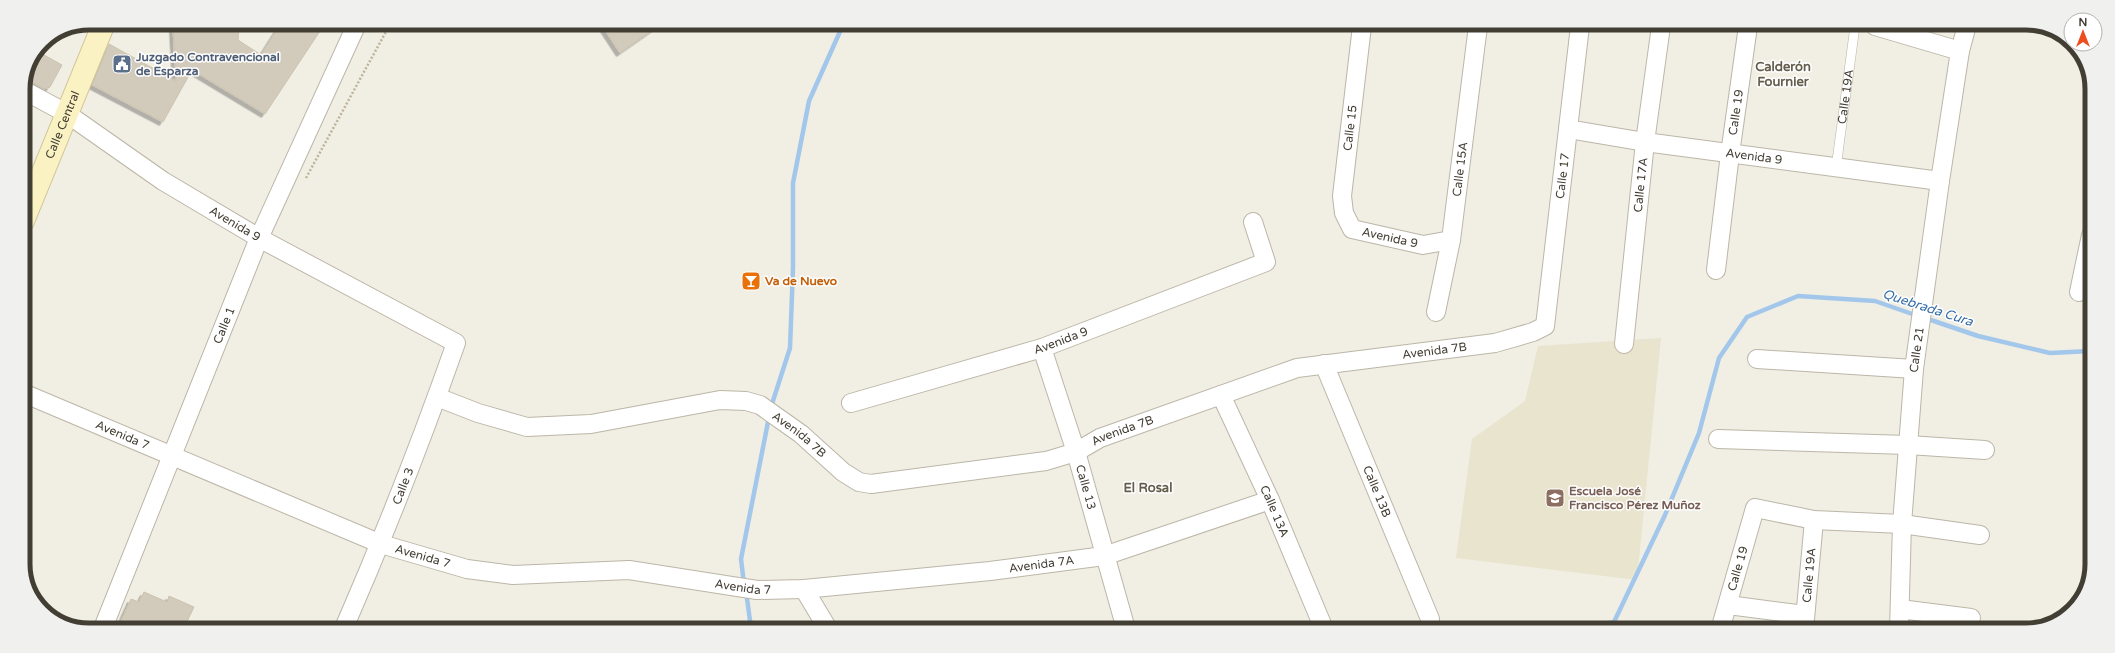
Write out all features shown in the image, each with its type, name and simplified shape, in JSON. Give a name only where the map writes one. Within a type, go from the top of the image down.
[{"type":"street","name":"Calle Central","points":[[30,203],[101,30]]},
{"type":"street","name":"Calle 1","points":[[105,623],[259,238],[354,30]]},
{"type":"street","name":"Calle 15","points":[[1352,229],[1344,213],[1342,196],[1362,30]]},
{"type":"street","name":"Calle 15A","points":[[1436,312],[1451,240],[1477,30]]},
{"type":"street","name":"Calle 17","points":[[1545,326],[1580,30]]},
{"type":"street","name":"Calle 17A","points":[[1624,344],[1646,142],[1660,30]]},
{"type":"street","name":"Calle 19","points":[[1716,270],[1747,30]]},
{"type":"street","points":[[1889,30],[1960,51]]},
{"type":"street","name":"Calle 21","points":[[1899,623],[1902,524],[1914,369],[1940,181],[1960,51],[1966,30]]},
{"type":"street","name":"Avenida 9","points":[[30,94],[66,113],[163,181],[259,238],[456,343]]},
{"type":"street","name":"Avenida 9","points":[[1568,129],[1730,154],[1940,181]]},
{"type":"street","name":"Avenida 9","points":[[851,403],[1042,348],[1266,262],[1253,222]]},
{"type":"street","name":"Avenida 9","points":[[1352,229],[1423,245],[1451,240]]},
{"type":"street","points":[[2079,292],[2085,264]]},
{"type":"street","name":"Avenida 7B","points":[[437,397],[478,413],[527,427],[591,424],[720,400],[746,401],[760,405],[786,426],[800,434],[843,472],[860,482],[871,484],[1046,461],[1076,452],[1100,438],[1297,368],[1495,343],[1533,332],[1545,326]]},
{"type":"street","name":"Calle 3","points":[[346,623],[380,544],[437,397],[456,343]]},
{"type":"street","name":"Calle 13","points":[[1042,348],[1076,452],[1104,556],[1124,623]]},
{"type":"street","points":[[1757,359],[1914,369]]},
{"type":"street","name":"Calle 13B","points":[[1324,364],[1430,619]]},
{"type":"street","name":"Calle 13A","points":[[1221,395],[1270,500],[1321,623]]},
{"type":"street","name":"Avenida 7","points":[[30,396],[380,544],[475,570],[513,574],[629,570],[651,572],[757,590],[804,588]]},
{"type":"street","points":[[1718,439],[1908,445],[1985,450]]},
{"type":"street","name":"Avenida 7A","points":[[804,588],[990,570],[1104,556],[1270,500]]},
{"type":"street","name":"Calle 19","points":[[1722,623],[1755,508],[1814,520]]},
{"type":"street","points":[[1814,520],[1902,524],[1980,535]]},
{"type":"street","name":"Calle 19A","points":[[1804,622],[1814,520]]},
{"type":"street","points":[[804,588],[824,623]]},
{"type":"street","points":[[1728,605],[1804,622]]},
{"type":"street","points":[[1900,609],[1971,618]]},
{"type":"lane","name":"Calle 19A","points":[[1836,168],[1854,30]]},
{"type":"path","points":[[304,182],[387,30]]},
{"type":"shaded area","name":"Escuela José Francisco Pérez Muñoz","points":[[1661,338],[1637,580],[1456,558],[1472,439],[1525,401],[1538,346]]},
{"type":"building","points":[[173,30],[239,30],[238,40],[261,55],[277,30],[321,30],[265,114],[192,70],[163,122],[92,85],[109,44],[176,81]]},
{"type":"building","points":[[605,30],[653,30],[620,53]]},
{"type":"building","points":[[42,54],[62,65],[50,87],[44,89],[31,81],[35,67]]},
{"type":"building","points":[[144,592],[167,602],[169,596],[194,607],[186,623],[120,623],[131,599],[139,602]]},
{"type":"waterway","points":[[771,407],[790,348],[793,268],[793,183],[809,101],[841,30]]},
{"type":"waterway","name":"Quebrada Cura","points":[[1609,623],[1614,622],[1665,515],[1699,433],[1719,358],[1747,317],[1798,296],[1875,301],[1918,316]]},
{"type":"waterway","name":"Quebrada Cura","points":[[1925,318],[1978,336],[2050,353],[2085,351]]},
{"type":"waterway","points":[[744,584],[741,559],[769,417]]},
{"type":"waterway","points":[[746,591],[750,623]]},
{"type":"place","name":"Juzgado Contravencional de Esparza","points":[[122,64]]},
{"type":"place","name":"Va de Nuevo","points":[[751,281]]},
{"type":"place","name":"Escuela José Francisco Pérez Muñoz","points":[[1555,498]]},
{"type":"district","name":"Calderón Fournier","points":[[1783,74]]},
{"type":"district","name":"El Rosal","points":[[1148,487]]}]
